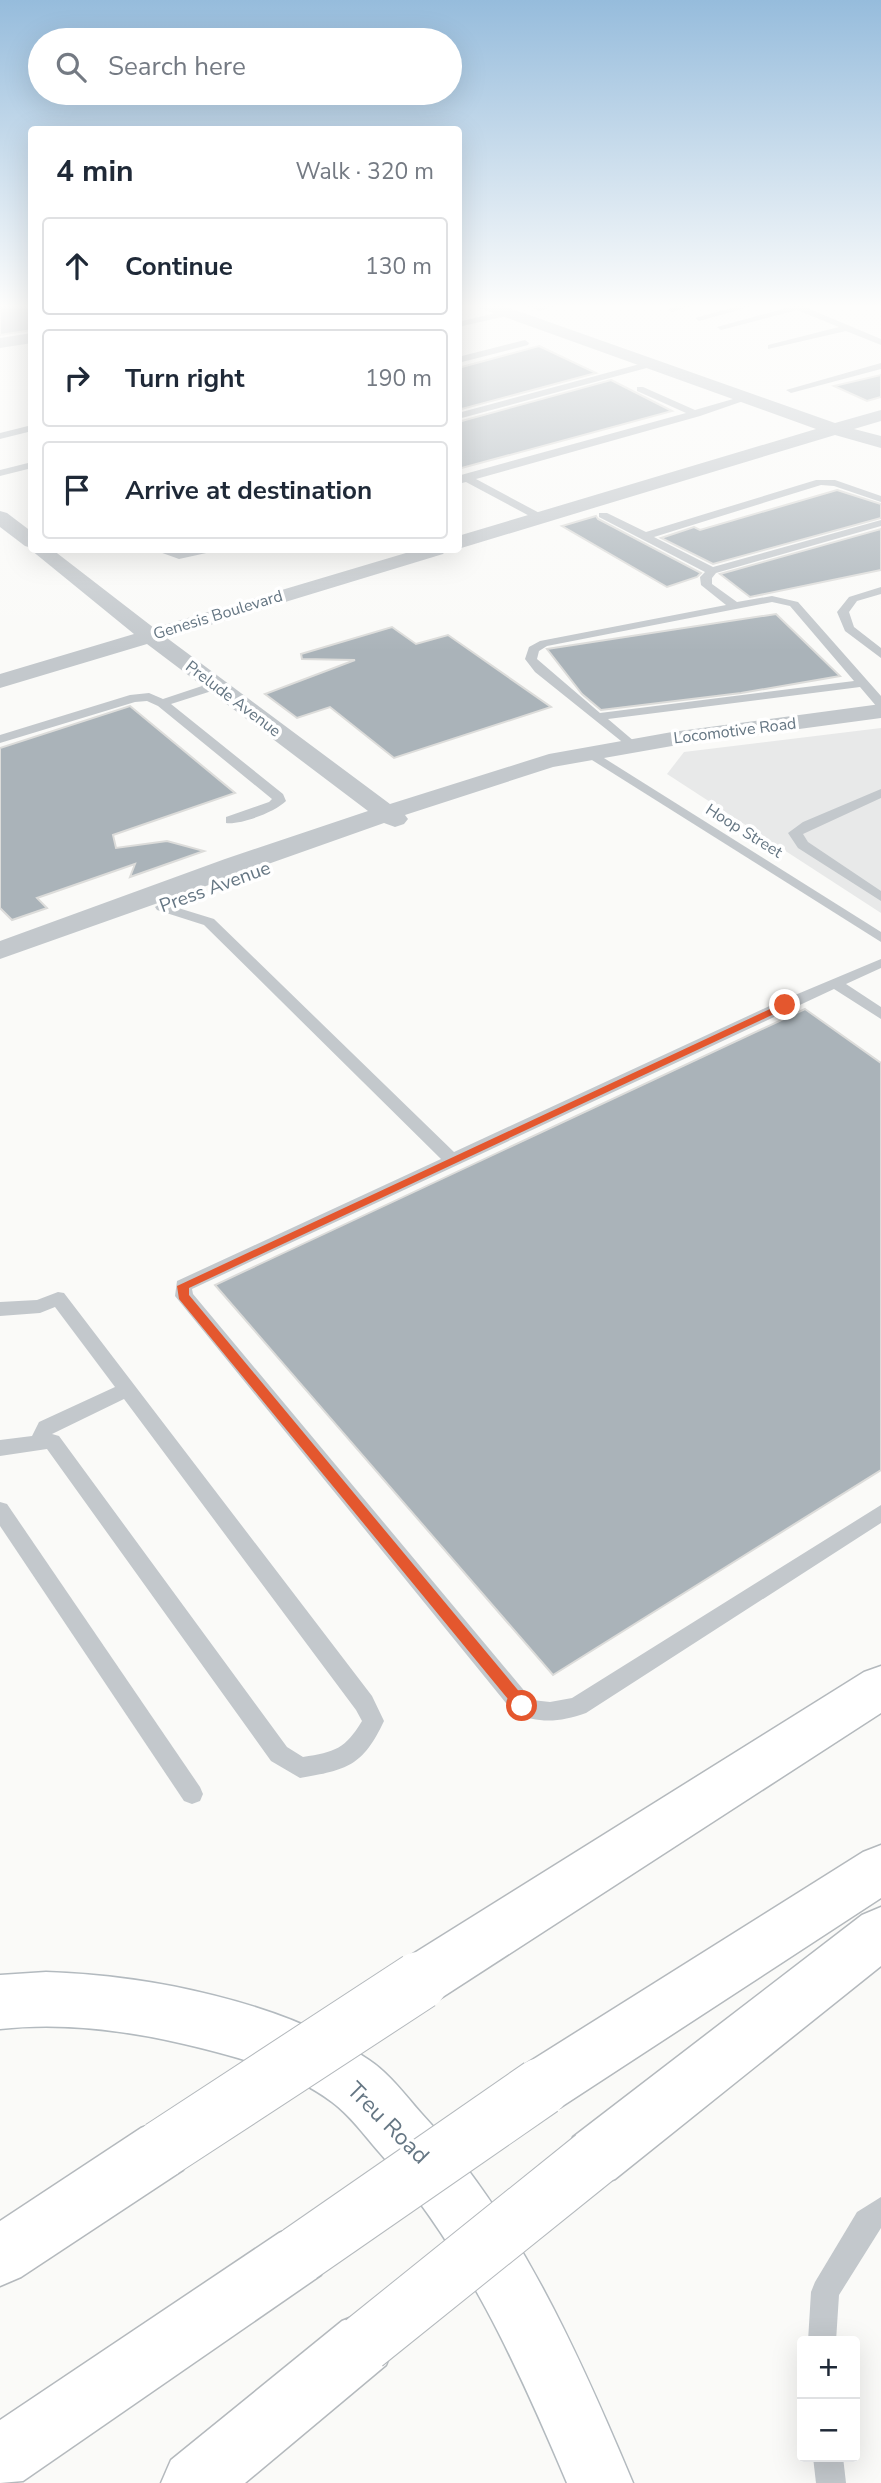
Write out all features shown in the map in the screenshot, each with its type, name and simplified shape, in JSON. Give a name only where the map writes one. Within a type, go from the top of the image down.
[{"type":"main road","points":[[0,2256],[419,1982],[881,1687]]},
{"type":"main road","points":[[0,2458],[541,2087],[881,1869]]},
{"type":"main road","points":[[194,2483],[594,2158],[881,1933]]},
{"type":"main road","name":"Treu Road","points":[[0,2002],[94,2002],[167,2012],[299,2051],[353,2082],[426,2157],[496,2260],[600,2483]]},
{"type":"street","points":[[806,419],[881,442]]},
{"type":"street","points":[[462,542],[868,419]]},
{"type":"street","points":[[0,517],[28,539]]},
{"type":"street","name":"Prelude Avenue","points":[[45,553],[214,686],[391,816]]},
{"type":"street","name":"Genesis Boulevard","points":[[0,681],[426,553]]},
{"type":"street","name":"Locomotive Road","points":[[589,752],[881,711]]},
{"type":"street","name":"Press Avenue","points":[[0,951],[239,871],[427,801],[549,761],[589,752]]},
{"type":"street","name":"Press Avenue","points":[[0,967],[162,907],[239,871]]},
{"type":"lane","points":[[462,479],[679,419]]},
{"type":"lane","points":[[0,436],[28,429]]},
{"type":"lane","points":[[0,473],[28,466]]},
{"type":"lane","points":[[462,480],[534,520]]},
{"type":"lane","points":[[645,536],[820,482],[835,483],[881,499]]},
{"type":"lane","points":[[603,515],[712,571]]},
{"type":"lane","points":[[735,606],[707,585],[706,578],[712,571],[881,523]]},
{"type":"lane","points":[[169,553],[179,556],[197,553]]},
{"type":"lane","points":[[881,590],[853,599],[843,612],[849,629],[881,654]]},
{"type":"lane","points":[[631,745],[538,669],[531,659],[533,649],[544,643],[772,599],[794,604],[881,704]]},
{"type":"lane","points":[[597,717],[863,683]]},
{"type":"lane","points":[[162,703],[214,686]]},
{"type":"lane","points":[[0,739],[134,698],[149,697],[162,703],[278,797],[279,801],[274,805],[231,820]]},
{"type":"lane","name":"Hoop Street","points":[[589,752],[881,938]]},
{"type":"lane","points":[[881,793],[808,824],[795,833],[803,845],[881,897]]},
{"type":"lane","points":[[162,907],[209,922],[452,1160]]},
{"type":"lane","points":[[881,963],[183,1286],[184,1296],[522,1706],[534,1712],[552,1713],[578,1706],[881,1513]]},
{"type":"lane","points":[[835,983],[881,1014]]},
{"type":"lane","points":[[0,1309],[40,1306],[58,1298],[364,1703],[373,1721],[358,1748],[330,1763],[300,1768],[279,1754],[52,1441],[0,1448]]},
{"type":"lane","points":[[42,1441],[41,1434],[46,1427],[127,1390]]},
{"type":"lane","points":[[0,1510],[15,1528],[192,1794]]},
{"type":"lane","points":[[822,2336],[825,2292],[867,2222],[881,2210]]},
{"type":"lane","points":[[829,2462],[831,2483]]},
{"type":"shaded area","points":[[881,728],[881,913],[667,774],[684,752]]},
{"type":"building","points":[[469,419],[643,419],[462,468],[462,421]]},
{"type":"building","points":[[837,490],[881,504],[881,518],[713,564],[661,538],[694,527],[700,530]]},
{"type":"building","points":[[596,516],[701,573],[697,577],[667,587],[562,526]]},
{"type":"building","points":[[881,529],[881,570],[750,597],[720,574]]},
{"type":"building","points":[[776,614],[840,676],[741,693],[601,710],[582,694],[547,649]]},
{"type":"building","points":[[392,627],[416,644],[448,635],[551,707],[394,758],[330,707],[297,718],[265,694],[355,660],[302,659],[301,654]]},
{"type":"building","points":[[130,706],[235,793],[113,835],[116,848],[167,841],[204,851],[130,877],[135,864],[37,898],[47,908],[12,920],[0,908],[0,748]]},
{"type":"building","points":[[805,1009],[881,1063],[881,1470],[553,1675],[215,1285]]},
{"type":"route","points":[[522,1706],[184,1296],[183,1286],[785,1005]]}]
